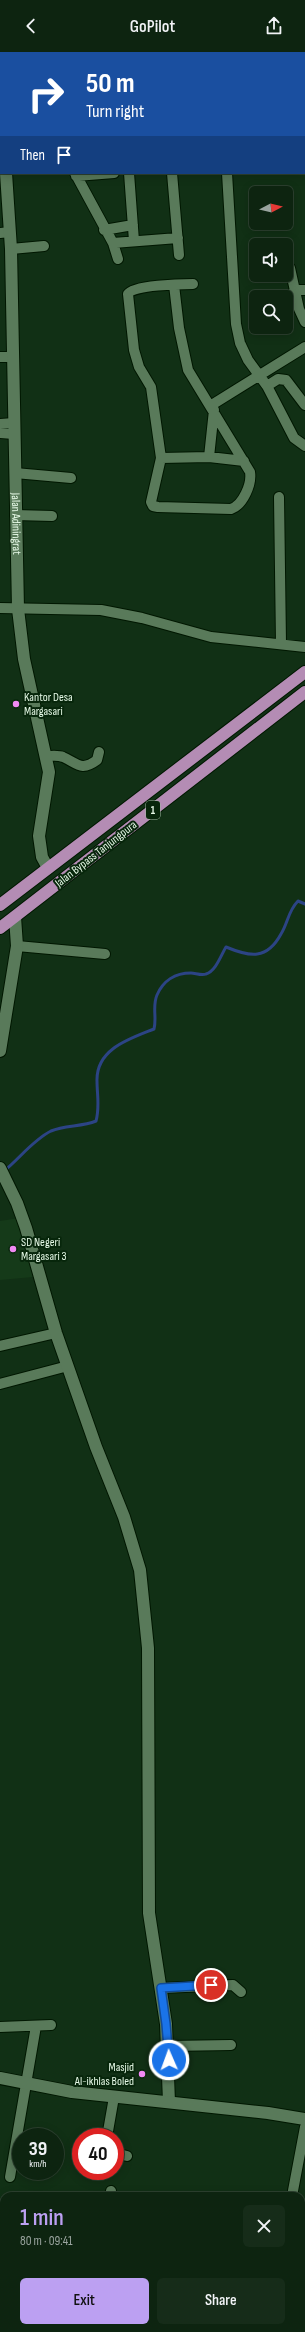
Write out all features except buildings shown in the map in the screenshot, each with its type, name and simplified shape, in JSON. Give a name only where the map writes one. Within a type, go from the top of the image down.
[{"type":"highway","name":"Jalan Bypass Tanjungpura","points":[[0,905],[305,672]]},
{"type":"highway","name":"Jalan Bypass Tanjungpura","points":[[0,928],[305,692]]},
{"type":"street","name":"Jalan Adiningrat","points":[[6,174],[5,232],[11,249],[18,609],[24,659],[47,756],[48,787],[39,836],[42,857],[48,868]]},
{"type":"street","points":[[75,174],[104,230],[113,243],[118,259]]},
{"type":"street","points":[[129,174],[134,241]]},
{"type":"street","points":[[172,174],[179,255]]},
{"type":"street","points":[[227,174],[236,324],[243,351],[267,386],[294,438],[305,446]]},
{"type":"street","points":[[104,230],[133,225]]},
{"type":"street","points":[[113,243],[178,238]]},
{"type":"street","points":[[11,249],[44,246]]},
{"type":"street","points":[[293,282],[305,322]]},
{"type":"street","points":[[174,285],[184,358],[196,384],[244,461],[251,476],[240,503],[235,508],[158,507],[153,506],[151,502],[161,458],[151,387],[139,367],[134,350],[128,294],[134,289],[174,285],[193,284]]},
{"type":"street","points":[[294,290],[305,290]]},
{"type":"street","points":[[212,408],[260,375],[305,347]]},
{"type":"street","points":[[0,357],[13,357]]},
{"type":"street","points":[[267,386],[278,379],[286,380],[305,405]]},
{"type":"street","points":[[209,458],[212,408]]},
{"type":"street","points":[[0,424],[14,429]]},
{"type":"street","points":[[0,433],[14,429]]},
{"type":"street","points":[[161,458],[209,458],[244,461]]},
{"type":"street","points":[[15,473],[71,478]]},
{"type":"street","points":[[279,497],[280,644]]},
{"type":"street","points":[[15,515],[52,516]]},
{"type":"street","points":[[0,608],[101,610],[142,618],[211,637],[305,647]]},
{"type":"street","points":[[47,756],[61,756],[77,766],[86,766],[97,760],[99,752]]},
{"type":"street","points":[[0,1051],[17,946],[15,917]]},
{"type":"street","points":[[17,946],[105,954]]},
{"type":"street","points":[[0,1168],[26,1228],[56,1333],[96,1447],[124,1517],[140,1570],[148,1648],[149,1913],[169,2046],[169,2102]]},
{"type":"street","points":[[0,1346],[56,1333]]},
{"type":"street","points":[[0,1384],[68,1366]]},
{"type":"street","points":[[161,1988],[233,1985],[241,1992]]},
{"type":"street","points":[[0,2027],[52,2025]]},
{"type":"street","points":[[10,2177],[28,2083],[36,2026]]},
{"type":"street","points":[[169,2046],[231,2045]]},
{"type":"street","points":[[0,2078],[72,2092],[169,2102],[305,2119]]},
{"type":"street","points":[[109,2128],[114,2097]]},
{"type":"street","points":[[293,2192],[305,2127]]},
{"type":"shaded area","name":"SD Negeri Margasari 3","points":[[19,1218],[33,1277],[0,1280],[0,1221]]},
{"type":"waterway","points":[[4,1171],[32,1144],[51,1131],[96,1121],[98,1106],[98,1070],[102,1061],[108,1053],[125,1041],[154,1029],[157,995],[166,982],[180,974],[191,973],[203,975],[210,972],[213,970],[226,947],[250,954],[264,952],[276,942],[290,913],[298,901],[305,904]]},
{"type":"place","name":"Kantor Desa Margasari","points":[[16,704]]},
{"type":"place","name":"SD Negeri Margasari 3","points":[[13,1249]]},
{"type":"place","name":"Masjid Al-ikhlas Boled","points":[[142,2074]]},
{"type":"route","points":[[169,2060],[169,2046],[161,1988],[211,1985]]}]
